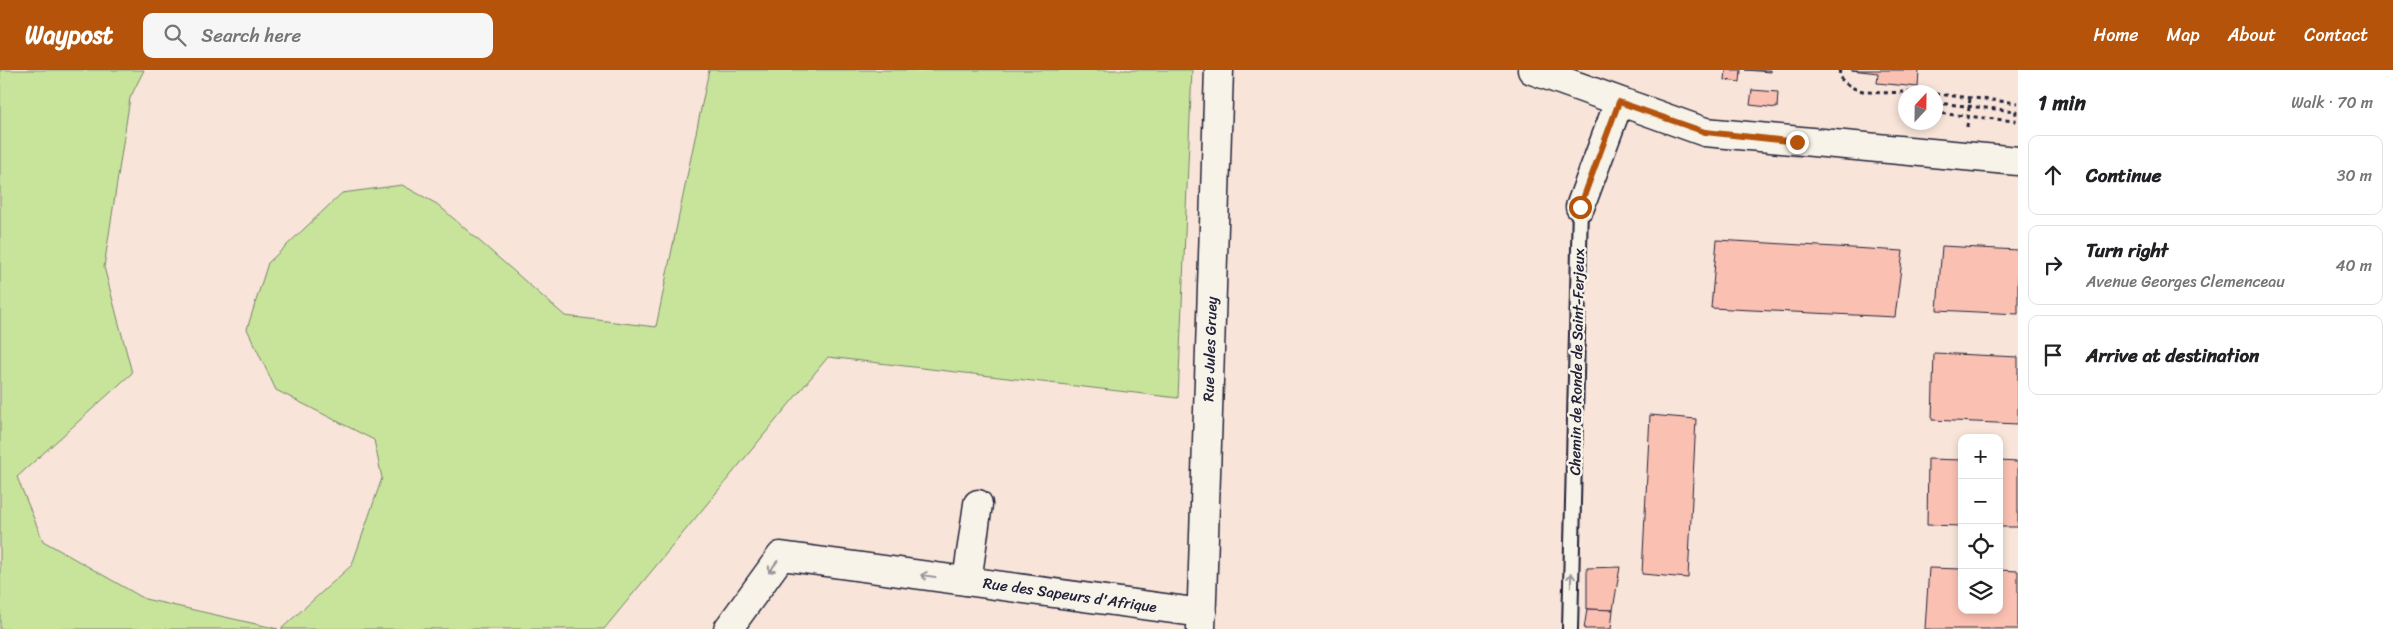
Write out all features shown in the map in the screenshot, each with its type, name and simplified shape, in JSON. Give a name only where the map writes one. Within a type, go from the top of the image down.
[{"type":"street","name":"Rue Jules Gruey","points":[[1202,621],[1220,70]]},
{"type":"street","points":[[1532,70],[1705,132],[2018,161]]},
{"type":"street","name":"Chemin de Ronde de Saint-Ferjeux","points":[[1580,207],[1619,102]]},
{"type":"street","name":"Rue des Sapeurs d'Afrique","points":[[967,582],[978,504]]},
{"type":"street","name":"Rue des Sapeurs d'Afrique","points":[[728,629],[781,556],[967,582],[1202,621]]},
{"type":"lane","name":"Chemin de Ronde de Saint-Ferjeux","points":[[1570,629],[1580,207]]},
{"type":"path","points":[[1840,70],[1839,76],[1843,83],[1860,91],[1898,92]]},
{"type":"path","points":[[1943,95],[2018,103]]},
{"type":"path","points":[[1967,132],[1970,98]]},
{"type":"path","points":[[1943,104],[2016,111],[2015,121],[1943,114]]},
{"type":"green space","points":[[0,70],[144,70],[130,98],[104,267],[132,373],[17,477],[43,541],[145,599],[278,629],[0,629]]},
{"type":"green space","points":[[709,70],[1192,70],[1178,398],[828,357],[604,629],[281,629],[352,565],[382,478],[374,440],[276,390],[247,329],[268,263],[342,193],[402,185],[437,204],[565,316],[656,327]]},
{"type":"building","points":[[1726,70],[1741,70],[1740,82],[1725,80]]},
{"type":"building","points":[[1745,70],[1771,70],[1771,72]]},
{"type":"building","points":[[1851,70],[1919,70],[1918,85],[1877,83],[1878,73]]},
{"type":"building","points":[[1752,90],[1778,92],[1777,108],[1750,105]]},
{"type":"building","points":[[1717,240],[1903,251],[1895,317],[1711,308]]},
{"type":"building","points":[[1942,246],[2018,250],[2018,314],[1937,310]]},
{"type":"building","points":[[1934,353],[2018,357],[2018,424],[1932,420]]},
{"type":"building","points":[[1650,415],[1696,419],[1688,578],[1642,574]]},
{"type":"building","points":[[1928,459],[1958,460],[1958,526],[1927,525]]},
{"type":"building","points":[[2003,461],[2018,462],[2018,527],[2003,527]]},
{"type":"building","points":[[1620,567],[1613,610],[1587,609],[1587,568]]},
{"type":"building","points":[[1929,568],[1958,569],[1958,614],[2003,614],[2003,570],[2018,571],[2018,629],[1925,629]]},
{"type":"building","points":[[1587,609],[1613,610],[1611,629],[1584,629]]},
{"type":"route","points":[[1580,207],[1619,102],[1705,132],[1797,142]]}]
